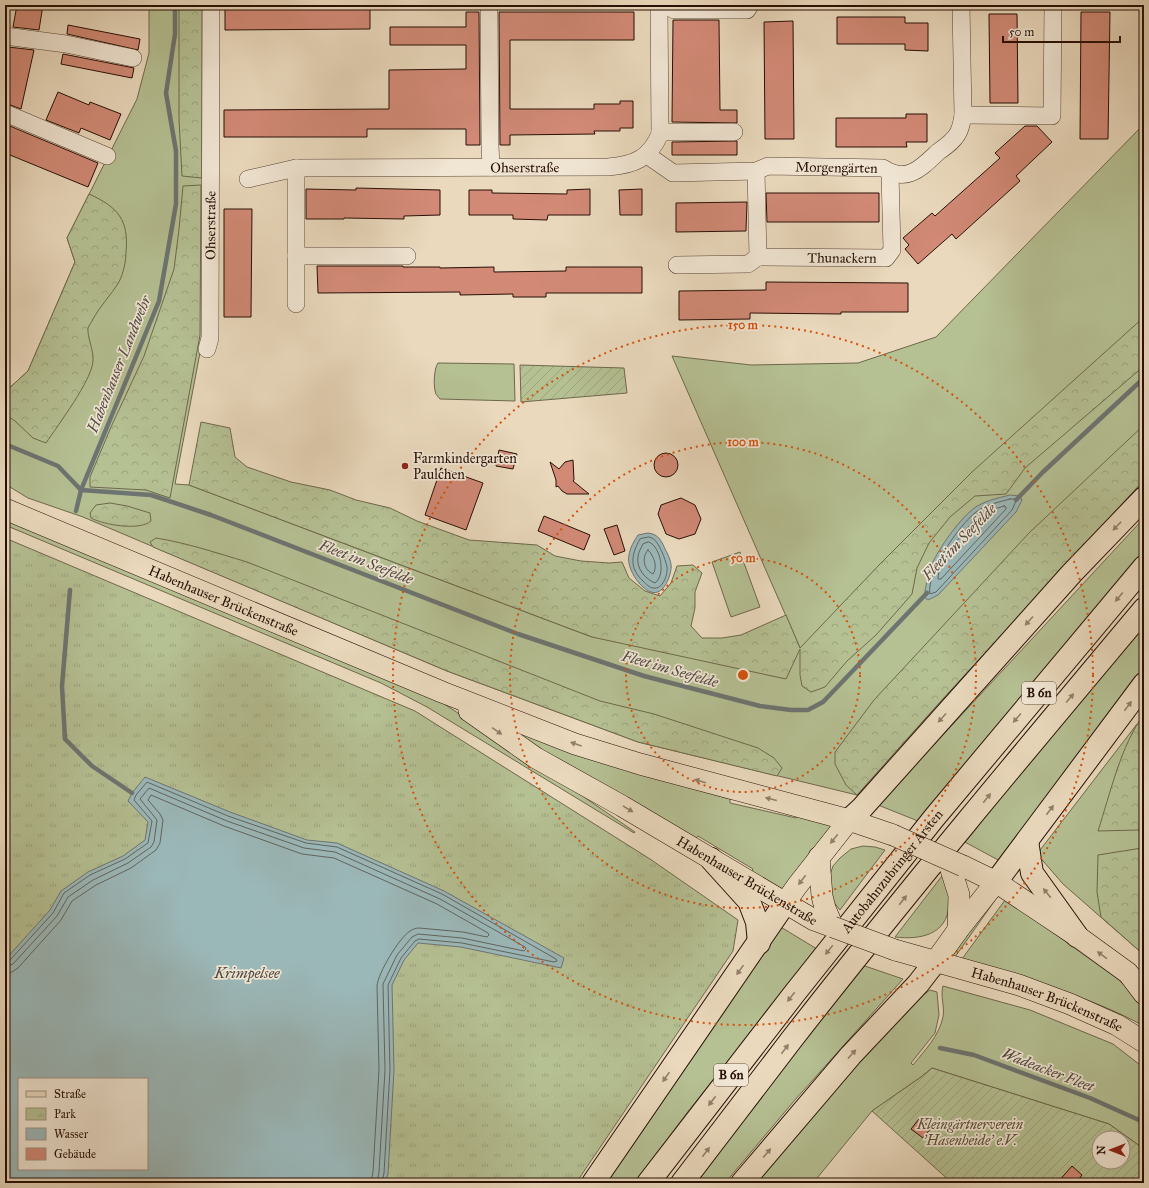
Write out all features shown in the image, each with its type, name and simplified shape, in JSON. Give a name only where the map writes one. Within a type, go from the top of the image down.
[{"type":"highway","points":[[849,820],[862,808],[1072,573],[1144,498]]},
{"type":"highway","name":"Autobahnzubringer Arsten","points":[[648,1183],[802,983],[934,818],[1144,567]]},
{"type":"highway","name":"Autobahnzubringer Arsten","points":[[682,1183],[881,928],[1011,767],[1144,610]]},
{"type":"highway","points":[[996,882],[1144,684]]},
{"type":"highway","points":[[1027,841],[1032,873],[1077,936]]},
{"type":"highway","points":[[711,859],[743,885],[757,922],[759,943]]},
{"type":"highway","points":[[593,1183],[785,903]]},
{"type":"highway","points":[[742,1183],[851,1055],[918,984],[935,962]]},
{"type":"main road","name":"Habenhauser Brückenstraße","points":[[5,509],[442,692],[575,744],[640,764],[849,820],[893,835],[955,867],[996,882],[1077,936],[1128,973],[1144,994]]},
{"type":"main road","name":"Habenhauser Brückenstraße","points":[[442,692],[536,758],[622,806],[711,859]]},
{"type":"main road","points":[[785,903],[849,820]]},
{"type":"main road","points":[[819,857],[824,918]]},
{"type":"main road","points":[[955,867],[959,895],[958,930]]},
{"type":"main road","points":[[935,962],[996,882]]},
{"type":"main road","name":"Habenhauser Brückenstraße","points":[[743,885],[824,918],[895,950],[1019,985],[1070,1004],[1117,1025],[1144,1042]]},
{"type":"street","name":"Ohserstraße","points":[[207,349],[210,338],[211,5]]},
{"type":"street","name":"Ohserstraße","points":[[248,179],[296,168],[624,166],[632,163],[647,154],[656,143],[660,132],[659,5]]},
{"type":"street","points":[[667,5],[674,10],[747,10],[750,5]]},
{"type":"street","name":"Morgengärten","points":[[647,154],[673,173],[756,171],[768,166],[883,168],[890,173],[910,174],[918,171],[958,133],[963,115],[961,5]]},
{"type":"street","points":[[963,115],[1052,116],[1053,5]]},
{"type":"street","points":[[488,12],[491,167]]},
{"type":"street","points":[[5,36],[66,44],[133,58]]},
{"type":"street","points":[[5,113],[107,156]]},
{"type":"street","points":[[660,132],[734,132]]},
{"type":"street","points":[[296,168],[296,304]]},
{"type":"street","points":[[756,171],[758,257]]},
{"type":"street","name":"Thunackern","points":[[677,265],[748,264],[758,257],[886,258],[892,250],[890,173]]},
{"type":"street","points":[[296,256],[407,256]]},
{"type":"green space","points":[[149,5],[202,5],[203,337],[175,484],[189,485],[592,637],[800,648],[672,356],[751,365],[858,363],[936,337],[1144,124],[1144,480],[940,702],[857,795],[638,742],[447,671],[83,517],[28,498],[5,484],[5,392],[28,371],[75,262],[67,238],[137,99],[149,53]]},
{"type":"green space","points":[[179,5],[202,5],[202,178],[182,176],[179,120]]},
{"type":"green space","points":[[201,185],[200,335],[170,498],[146,490],[90,487],[90,477],[144,356],[174,269],[183,186]]},
{"type":"green space","points":[[89,194],[107,204],[120,216],[126,231],[125,264],[119,282],[88,328],[93,361],[87,379],[74,402],[46,443],[33,438],[5,414],[5,392],[28,371],[75,262],[67,238]]},
{"type":"green space","points":[[1144,317],[1144,366],[1025,468],[1006,494],[975,496],[950,517],[929,543],[917,568],[912,594],[876,635],[847,661],[825,687],[811,692],[802,686],[800,675],[800,649],[786,679],[592,637],[189,485],[201,422],[230,428],[235,457],[247,467],[291,482],[330,490],[356,500],[390,508],[417,521],[469,540],[537,545],[555,556],[581,561],[609,563],[622,562],[629,578],[645,591],[660,596],[671,583],[677,566],[693,565],[702,573],[695,592],[695,608],[691,626],[702,638],[722,638],[741,635],[786,615],[800,648],[880,564],[972,472]]},
{"type":"green space","points":[[438,363],[514,364],[515,401],[440,399],[436,394],[434,387],[435,373]]},
{"type":"green space","points":[[520,365],[624,368],[627,393],[521,402]]},
{"type":"green space","points":[[1144,425],[1144,480],[940,702],[857,795],[846,785],[835,764],[835,752],[874,700],[1029,533]]},
{"type":"green space","points":[[110,503],[127,506],[150,513],[151,521],[139,526],[122,526],[104,523],[91,518],[90,513],[96,505]]},
{"type":"green space","points":[[5,518],[441,702],[481,728],[504,748],[526,764],[557,780],[635,832],[634,833],[427,707],[381,683],[5,525]]},
{"type":"green space","points":[[1144,518],[1144,551],[918,821],[878,805]]},
{"type":"green space","points":[[5,538],[415,711],[650,859],[738,920],[733,951],[576,1183],[5,1183]]},
{"type":"green space","points":[[156,538],[191,545],[247,562],[600,701],[654,714],[758,748],[774,758],[782,768],[777,776],[638,742],[447,671],[153,547],[150,542]]},
{"type":"green space","points":[[740,552],[760,607],[731,617],[712,562]]},
{"type":"green space","points":[[1144,627],[1144,670],[1000,861],[963,841]]},
{"type":"green space","points":[[1144,714],[1144,798],[1139,830],[1098,831],[1123,755],[1136,726]]},
{"type":"green space","points":[[1137,724],[1117,770],[1141,808],[1144,798],[1144,955],[1063,884],[1037,854]]},
{"type":"green space","points":[[519,732],[648,776],[730,799],[730,803],[835,825],[786,892],[752,872],[753,869],[698,836],[696,838],[644,807],[559,763],[517,735]]},
{"type":"green space","points":[[863,846],[885,850],[840,910],[832,900],[829,878],[833,866],[851,849]]},
{"type":"green space","points":[[1142,848],[1144,856],[1144,955],[1101,917],[1097,892],[1098,855]]},
{"type":"green space","points":[[942,876],[950,893],[947,915],[943,923],[938,929],[923,936],[904,938],[895,937]]},
{"type":"green space","points":[[998,896],[955,957],[947,954]]},
{"type":"green space","points":[[1005,900],[1119,980],[1144,1007],[1144,1026],[1078,996],[962,959]]},
{"type":"green space","points":[[779,926],[817,949],[690,1109],[634,1183],[601,1183]]},
{"type":"green space","points":[[862,965],[903,979],[794,1101],[725,1183],[694,1183]]},
{"type":"green space","points":[[943,986],[1030,1010],[1113,1044],[1144,1068],[1144,1149],[1131,1140],[1131,1130],[1117,1130],[1109,1124],[932,1068],[872,1111],[813,1183],[756,1183],[914,1001],[930,990],[937,992],[939,1015],[935,1033],[911,1063],[913,1065],[931,1042],[941,1024],[943,1017]]},
{"type":"green space","name":"Kleingärtnerverein 'Hasenheide' e.V.","points":[[932,1068],[1109,1124],[1117,1130],[1091,1130],[1091,1170],[1131,1170],[1131,1140],[1144,1149],[1144,1183],[952,1183],[872,1111]]},
{"type":"water","points":[[1010,495],[1020,496],[1022,500],[1016,512],[938,595],[928,600],[924,597],[932,564],[939,550],[956,527],[977,506],[991,500]]},
{"type":"water","points":[[648,533],[655,535],[660,539],[671,565],[669,577],[665,585],[662,589],[655,593],[646,590],[638,582],[629,565],[631,547],[638,535]]},
{"type":"water","name":"Krimpelsee","points":[[145,777],[230,812],[307,840],[337,843],[444,891],[564,958],[561,968],[461,947],[418,943],[404,960],[392,985],[394,1070],[388,1174],[385,1183],[5,1183],[5,960],[50,910],[61,891],[88,872],[123,856],[145,840],[148,822],[128,801],[132,793]]},
{"type":"building","points":[[17,5],[43,5],[39,30],[13,27]]},
{"type":"building","points":[[225,5],[370,5],[370,29],[225,30]]},
{"type":"building","points":[[466,12],[479,12],[480,145],[466,145],[466,129],[367,129],[367,137],[224,137],[224,110],[389,109],[389,70],[466,69],[466,45],[390,45],[390,27],[466,27]]},
{"type":"building","points":[[499,12],[634,12],[634,40],[510,40],[510,109],[594,109],[594,104],[620,104],[620,101],[633,101],[633,128],[620,128],[620,131],[594,131],[595,134],[510,135],[510,145],[500,145]]},
{"type":"building","points":[[1081,12],[1110,12],[1108,139],[1080,139]]},
{"type":"building","points":[[989,14],[1017,14],[1018,103],[990,103]]},
{"type":"building","points":[[837,17],[905,17],[905,23],[928,23],[928,51],[905,50],[905,44],[837,44]]},
{"type":"building","points":[[673,20],[719,20],[720,110],[737,110],[737,123],[672,122]]},
{"type":"building","points":[[793,21],[794,139],[765,139],[764,22]]},
{"type":"building","points":[[68,25],[140,39],[138,50],[67,34]]},
{"type":"building","points":[[8,47],[34,50],[21,109],[5,103],[5,62]]},
{"type":"building","points":[[63,54],[134,68],[132,78],[61,64]]},
{"type":"building","points":[[58,92],[89,105],[90,102],[121,114],[110,140],[81,128],[79,133],[46,120]]},
{"type":"building","points":[[906,114],[927,114],[927,142],[906,142],[907,147],[836,147],[836,118],[906,118]]},
{"type":"building","points":[[5,124],[98,163],[88,187],[10,155],[5,155]]},
{"type":"building","points":[[1025,126],[1037,126],[1052,142],[1016,176],[1020,181],[956,239],[952,234],[918,264],[905,249],[909,245],[903,238],[932,213],[935,216],[1000,158],[995,153]]},
{"type":"building","points":[[737,141],[737,155],[672,155],[672,142]]},
{"type":"building","points":[[356,188],[440,190],[440,215],[404,216],[404,219],[306,219],[306,189],[356,190]]},
{"type":"building","points":[[590,189],[590,215],[548,215],[547,220],[513,219],[513,215],[469,215],[469,190],[492,190],[492,193],[567,194],[567,190]]},
{"type":"building","points":[[642,189],[642,215],[620,215],[619,190]]},
{"type":"building","points":[[766,193],[879,193],[879,222],[767,222]]},
{"type":"building","points":[[747,202],[746,231],[676,232],[676,203]]},
{"type":"building","points":[[224,209],[252,209],[251,317],[224,317]]},
{"type":"building","points":[[317,266],[403,266],[440,268],[494,267],[494,272],[566,271],[566,267],[642,267],[642,293],[546,293],[546,297],[513,297],[513,294],[460,295],[460,292],[318,293]]},
{"type":"building","points":[[766,282],[908,283],[908,312],[841,312],[841,314],[750,313],[750,319],[679,320],[679,291],[766,290]]},
{"type":"building","points":[[499,450],[517,454],[513,469],[496,466]]},
{"type":"building","points":[[666,453],[675,456],[678,465],[675,474],[666,477],[657,474],[654,465],[657,456]]},
{"type":"building","points":[[573,460],[573,481],[589,494],[567,494],[558,486],[556,487],[556,480],[550,462],[559,469],[565,462]]},
{"type":"building","points":[[441,468],[483,483],[466,530],[425,515]]},
{"type":"building","points":[[681,498],[695,505],[701,519],[695,534],[679,539],[666,534],[658,514],[661,505]]},
{"type":"building","points":[[544,516],[590,535],[584,550],[538,531]]},
{"type":"building","points":[[617,525],[625,551],[614,555],[604,529]]},
{"type":"building","points":[[919,1119],[931,1128],[923,1138],[911,1129]]},
{"type":"building","points":[[1072,1166],[1082,1175],[1076,1183],[1057,1183]]},
{"type":"waterway","name":"Habenhauser Landwehr","points":[[76,511],[81,490],[159,301],[176,204],[176,151],[166,93],[175,34],[175,5]]},
{"type":"waterway","name":"Fleet im Seefelde","points":[[1016,500],[1043,472],[1144,378]]},
{"type":"waterway","points":[[5,444],[58,466],[81,490]]},
{"type":"waterway","name":"Fleet im Seefelde","points":[[81,490],[151,495],[211,515],[518,634],[644,676],[760,706],[791,710],[808,710],[823,702],[927,593]]},
{"type":"waterway","points":[[70,590],[62,686],[65,739],[92,766],[132,793]]},
{"type":"waterway","name":"Wadeacker Fleet","points":[[940,1048],[974,1055],[1090,1098],[1144,1123]]},
{"type":"place","name":"Farmkindergarten Paulchen","points":[[405,466]]}]
